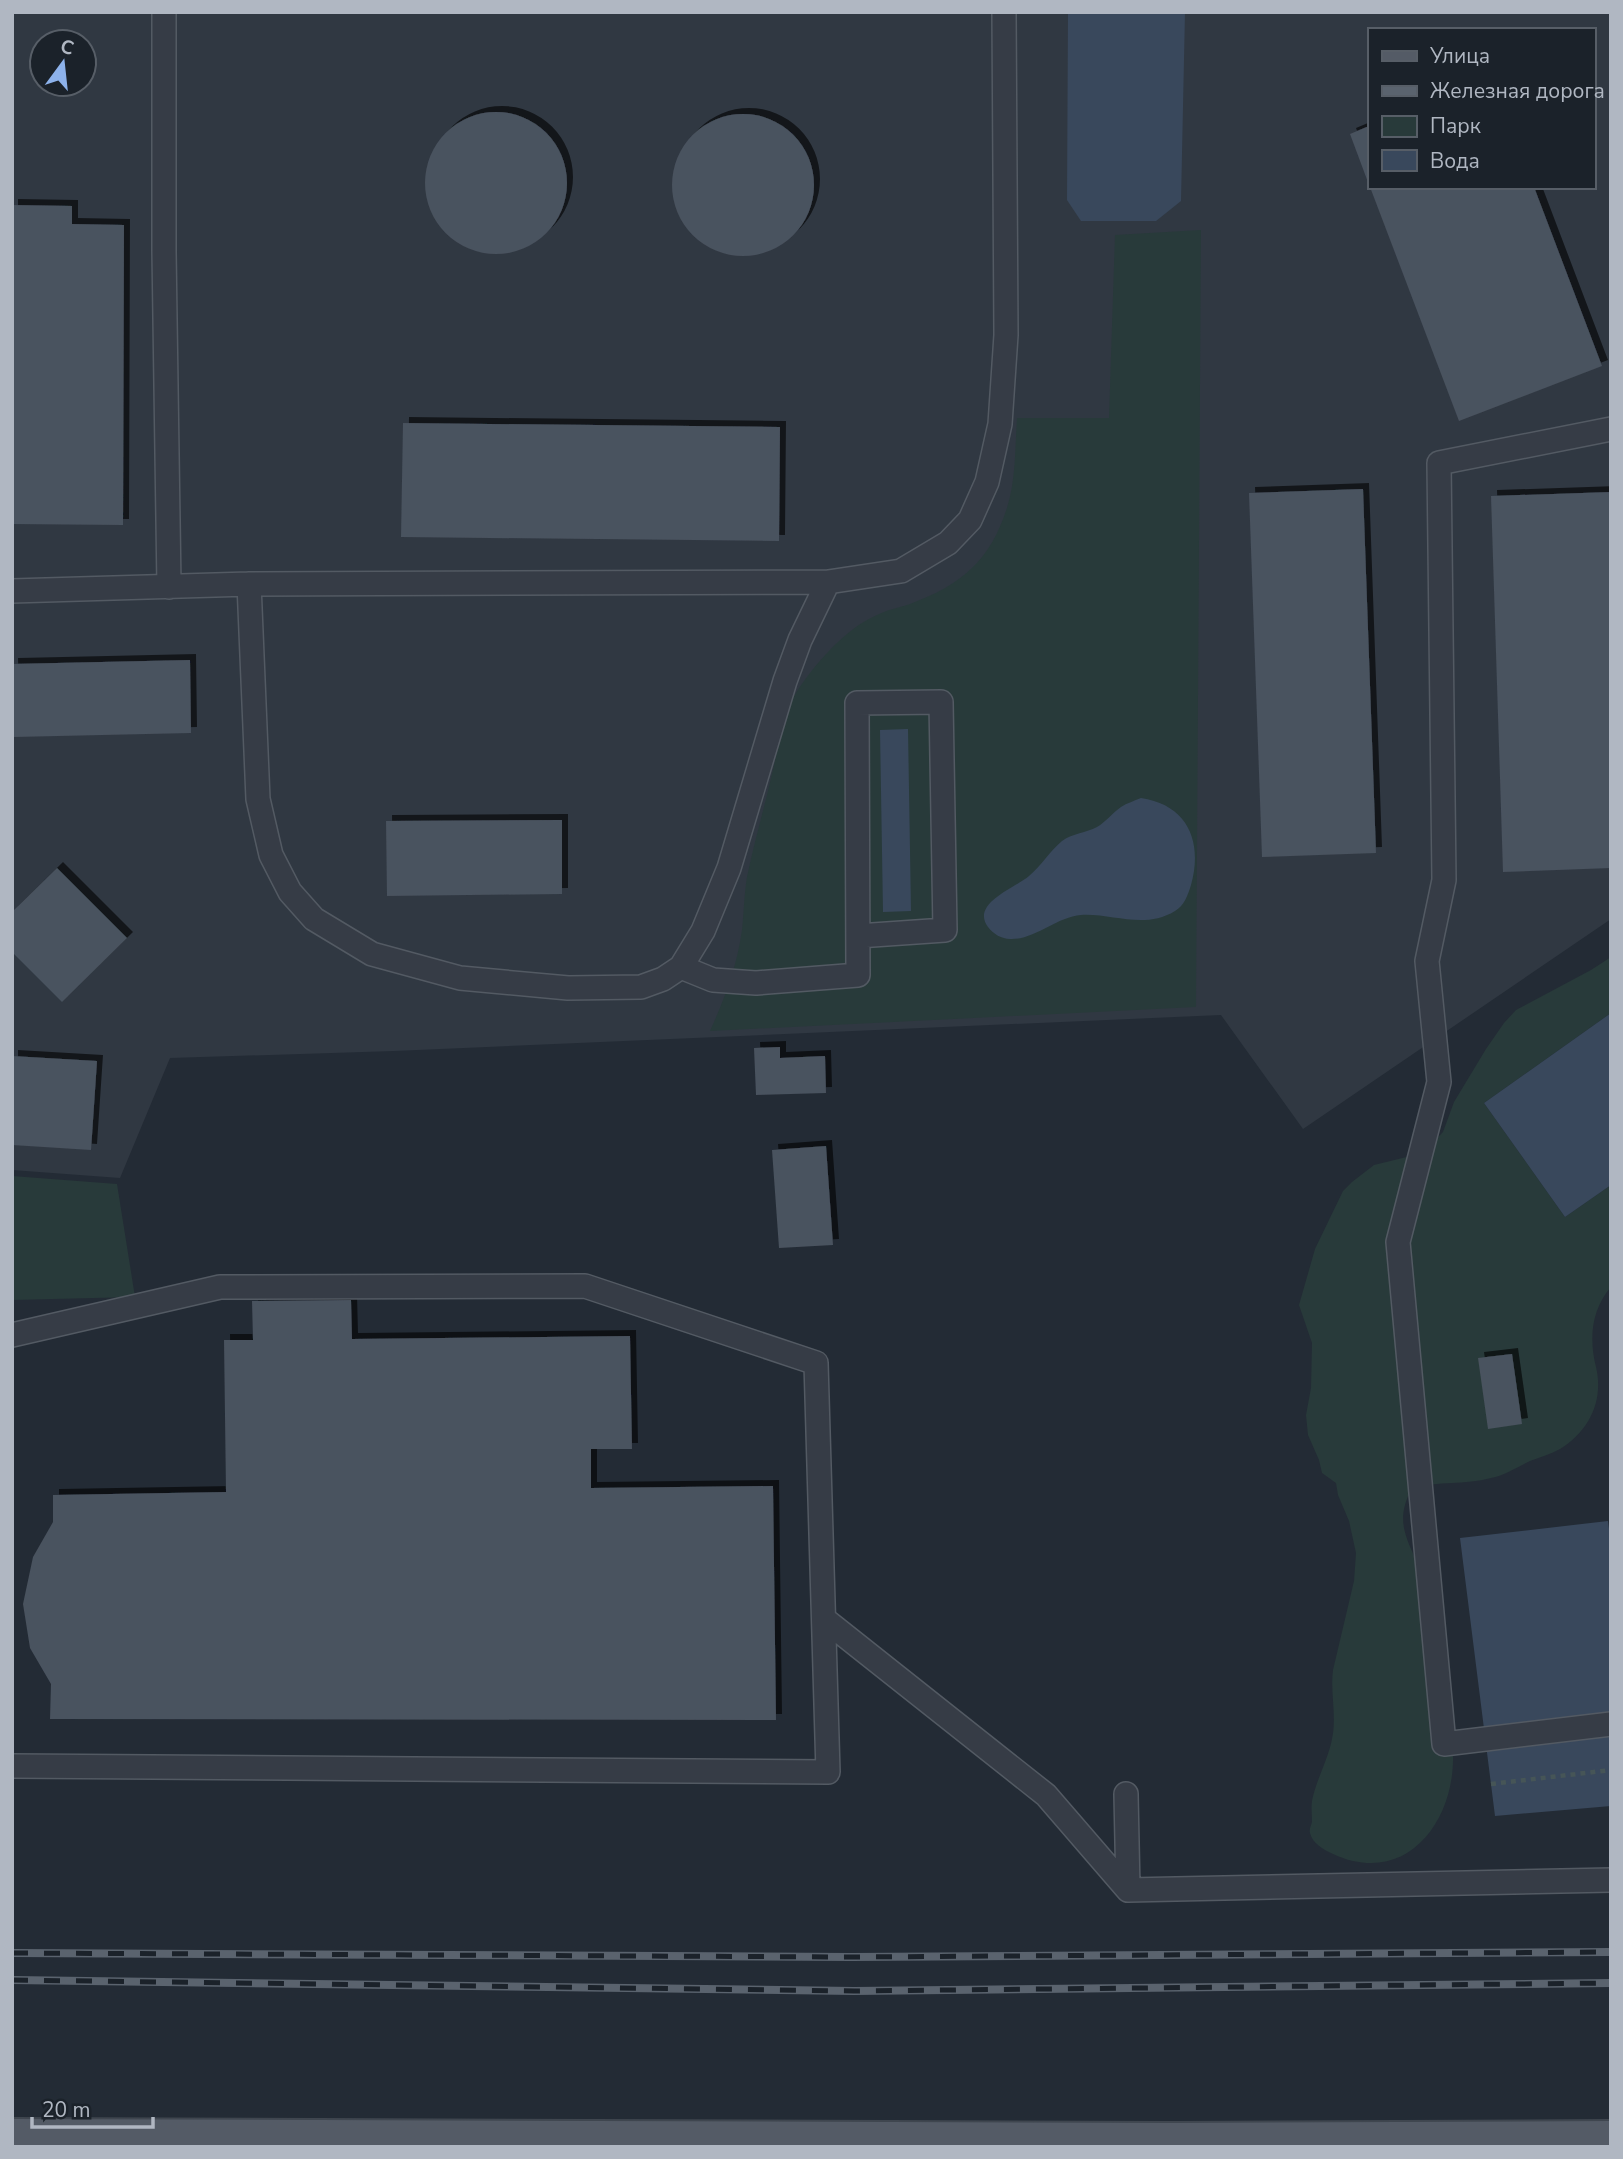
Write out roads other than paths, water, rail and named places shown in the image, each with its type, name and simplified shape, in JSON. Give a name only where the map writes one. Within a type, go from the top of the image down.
[{"type":"main road","points":[[12,2138],[1158,2142],[1611,2140]]},
{"type":"lane","points":[[164,12],[169,587]]},
{"type":"lane","points":[[12,591],[248,584],[828,582],[901,571],[948,543],[971,520],[987,482],[1000,424],[1006,335],[1003,12]]},
{"type":"lane","points":[[1611,429],[1439,464],[1444,880],[1427,961],[1438,1082],[1398,1242],[1444,1744],[1611,1724]]},
{"type":"lane","points":[[248,584],[258,799],[271,855],[290,892],[314,919],[372,954],[460,978],[568,988],[641,987],[663,979],[681,967],[703,931],[729,868],[785,681],[800,640],[828,582]]},
{"type":"lane","points":[[681,967],[713,980],[756,984],[858,975],[857,703],[941,702],[945,930],[858,936]]},
{"type":"lane","points":[[12,1335],[220,1287],[584,1286],[816,1363],[828,1772],[12,1766]]},
{"type":"lane","points":[[824,1619],[1046,1795],[1128,1890]]},
{"type":"lane","points":[[1126,1794],[1128,1890]]},
{"type":"lane","points":[[1128,1890],[1611,1880]]},
{"type":"water","points":[[1068,12],[1185,12],[1181,201],[1156,221],[1081,221],[1067,200]]},
{"type":"water","points":[[908,729],[911,911],[883,912],[880,730]]},
{"type":"water","points":[[1141,798],[1170,808],[1181,817],[1193,840],[1195,854],[1191,885],[1178,909],[1163,917],[1140,920],[1081,915],[1019,938],[1004,938],[990,930],[984,918],[990,903],[1029,876],[1062,841],[1097,827],[1121,807]]},
{"type":"water","points":[[1611,1013],[1611,1185],[1565,1217],[1484,1103]]},
{"type":"water","points":[[1608,1521],[1611,1544],[1611,1806],[1495,1816],[1460,1538]]},
{"type":"railway","points":[[12,1953],[851,1957],[1611,1952]]},
{"type":"railway","points":[[12,1980],[854,1991],[1611,1983]]}]
